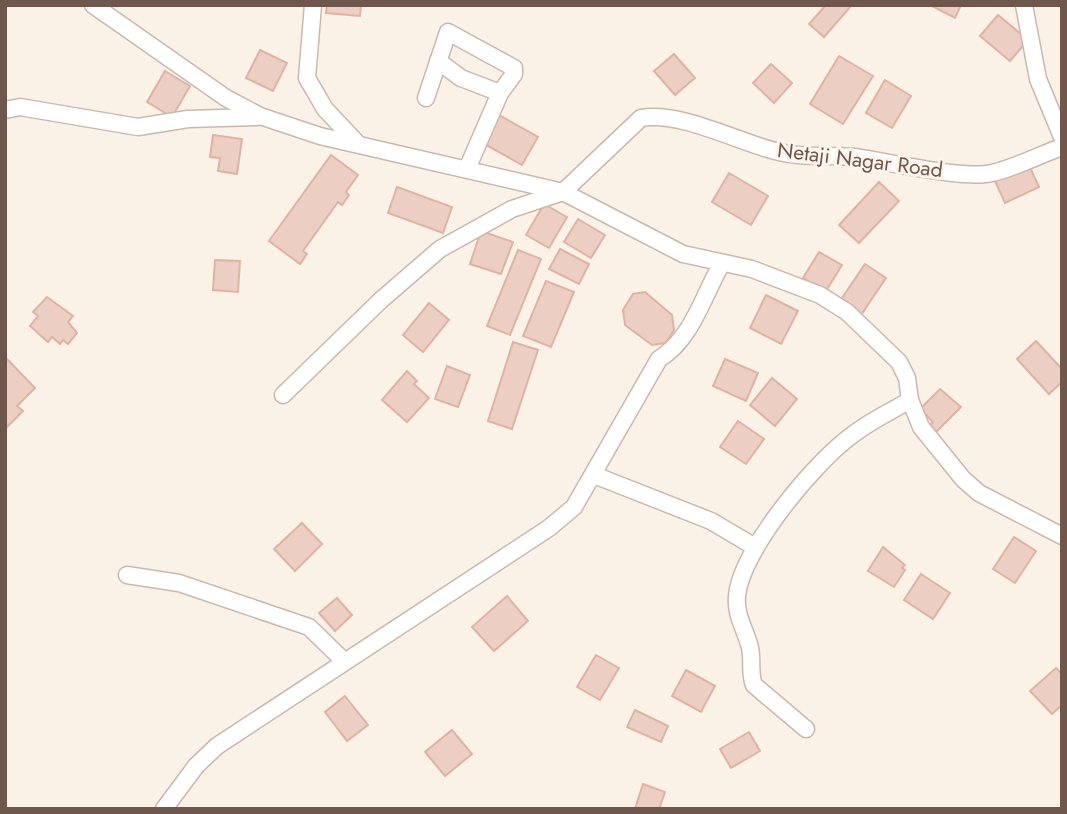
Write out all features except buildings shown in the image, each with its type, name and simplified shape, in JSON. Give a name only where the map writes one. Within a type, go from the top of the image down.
[{"type":"street","points":[[93,5],[226,98],[260,116],[320,136],[563,192],[657,243],[683,254],[799,285],[833,302],[899,362],[907,378],[910,400],[921,428],[963,479],[979,493],[1062,536]]},
{"type":"street","points":[[313,5],[307,78],[325,109],[358,144]]},
{"type":"street","points":[[1024,5],[1038,79],[1062,137]]},
{"type":"street","points":[[426,98],[446,34],[452,32],[514,68],[514,74],[500,93],[467,169]]},
{"type":"street","points":[[438,61],[461,78],[500,93]]},
{"type":"street","points":[[5,110],[20,107],[138,127],[188,119],[260,116]]},
{"type":"street","name":"Netaji Nagar Road","points":[[563,192],[641,118],[656,116],[800,158],[850,157],[942,171],[990,174],[1062,147]]},
{"type":"street","points":[[283,395],[365,315],[439,249],[512,209],[563,192]]},
{"type":"street","points":[[164,809],[196,766],[217,746],[266,717],[344,661],[549,528],[574,507],[659,359],[676,348],[690,327],[722,263]]},
{"type":"street","points":[[806,729],[754,685],[750,674],[751,649],[738,617],[737,595],[755,547],[792,496],[854,433],[910,400]]},
{"type":"street","points":[[594,475],[711,521],[755,547]]},
{"type":"street","points":[[127,575],[179,583],[309,627],[344,661]]}]
